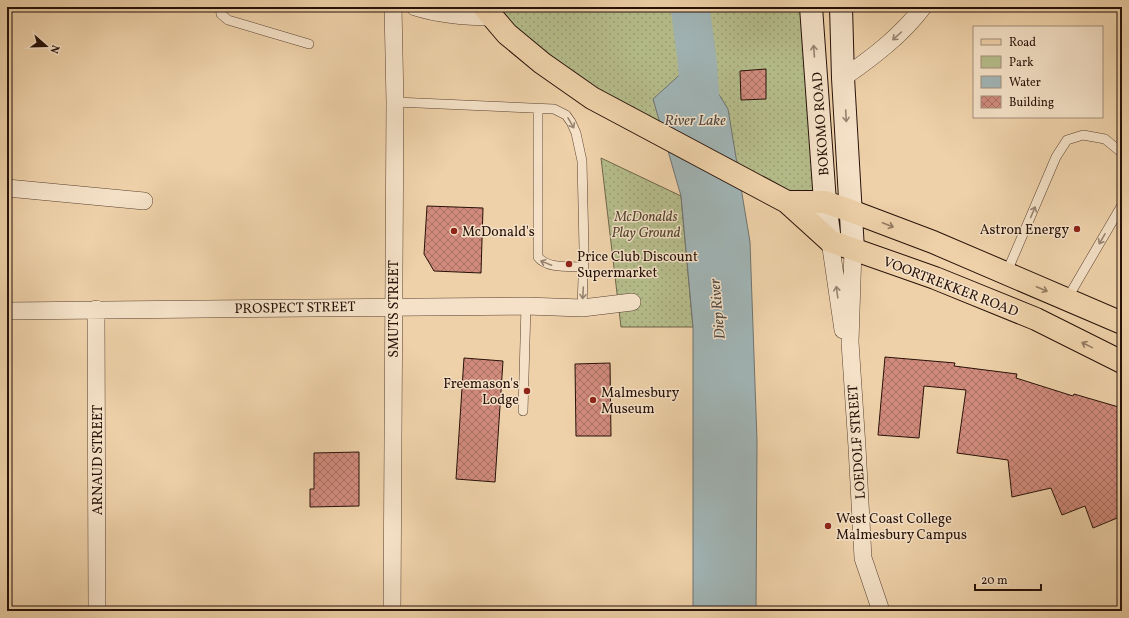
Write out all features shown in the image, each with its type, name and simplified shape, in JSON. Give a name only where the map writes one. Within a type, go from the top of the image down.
[{"type":"main road","name":"BOKOMO ROAD","points":[[811,7],[825,202],[830,241]]},
{"type":"main road","name":"BOKOMO ROAD","points":[[841,7],[843,78],[851,211]]},
{"type":"main road","name":"VOORTREKKER ROAD","points":[[488,12],[507,34],[565,80],[592,98],[787,202],[830,241],[935,278],[1036,319],[1122,362]]},
{"type":"main road","name":"VOORTREKKER ROAD","points":[[787,202],[825,202],[851,211],[933,242],[1122,323]]},
{"type":"main road","name":"LOEDOLF STREET","points":[[851,211],[853,250]]},
{"type":"street","name":"SMUTS STREET","points":[[392,611],[393,7]]},
{"type":"street","points":[[415,7],[458,15],[488,12]]},
{"type":"street","points":[[843,78],[869,60],[911,23],[923,7]]},
{"type":"street","points":[[7,188],[144,201]]},
{"type":"street","name":"LOEDOLF STREET","points":[[830,241],[842,329],[850,342]]},
{"type":"street","name":"LOEDOLF STREET","points":[[853,250],[850,342],[863,558],[881,611]]},
{"type":"street","name":"PROSPECT STREET","points":[[7,310],[393,306],[526,306],[582,308],[632,302]]},
{"type":"street","name":"ARNAUD STREET","points":[[96,309],[97,611]]},
{"type":"lane","points":[[220,7],[221,14],[228,20],[309,44]]},
{"type":"lane","points":[[394,102],[554,109],[566,115],[576,132],[582,161],[584,267],[582,308]]},
{"type":"lane","points":[[538,108],[538,258],[542,262],[549,265],[584,267]]},
{"type":"lane","points":[[1006,274],[1056,158],[1067,140],[1083,135],[1105,139],[1122,153]]},
{"type":"lane","points":[[1067,299],[1122,205]]},
{"type":"lane","points":[[523,411],[526,306]]},
{"type":"green space","points":[[484,7],[811,7],[825,202],[787,202],[644,125]]},
{"type":"green space","name":"McDonalds Play Ground","points":[[601,158],[681,196],[693,327],[621,327]]},
{"type":"water","name":"River Lake","points":[[697,59],[728,109],[750,242],[757,441],[756,611],[693,611],[693,327],[681,196],[653,99]]},
{"type":"building","points":[[766,69],[766,99],[741,100],[740,71]]},
{"type":"building","name":"McDonald's","points":[[427,206],[483,208],[481,273],[434,271],[424,254]]},
{"type":"building","points":[[885,357],[955,363],[954,366],[1017,374],[1016,378],[1073,396],[1074,394],[1122,408],[1122,516],[1093,528],[1085,506],[1062,515],[1051,488],[1012,497],[1008,460],[957,453],[966,390],[924,386],[919,438],[878,435]]},
{"type":"building","name":"Freemason's Lodge","points":[[464,358],[503,361],[495,482],[456,479]]},
{"type":"building","name":"Malmesbury Museum","points":[[610,363],[611,436],[576,436],[575,364]]},
{"type":"building","points":[[359,452],[359,506],[310,507],[310,489],[314,489],[314,453]]},
{"type":"waterway","name":"Diep River","points":[[690,7],[697,59],[701,112]]},
{"type":"place","name":"Astron Energy","points":[[1077,229]]},
{"type":"place","name":"McDonald's","points":[[454,231]]},
{"type":"place","name":"Price Club Discount Supermarket","points":[[569,264]]},
{"type":"place","name":"Freemason's Lodge","points":[[527,391]]},
{"type":"place","name":"Malmesbury Museum","points":[[593,400]]},
{"type":"place","name":"West Coast College Malmesbury Campus","points":[[828,526]]}]
